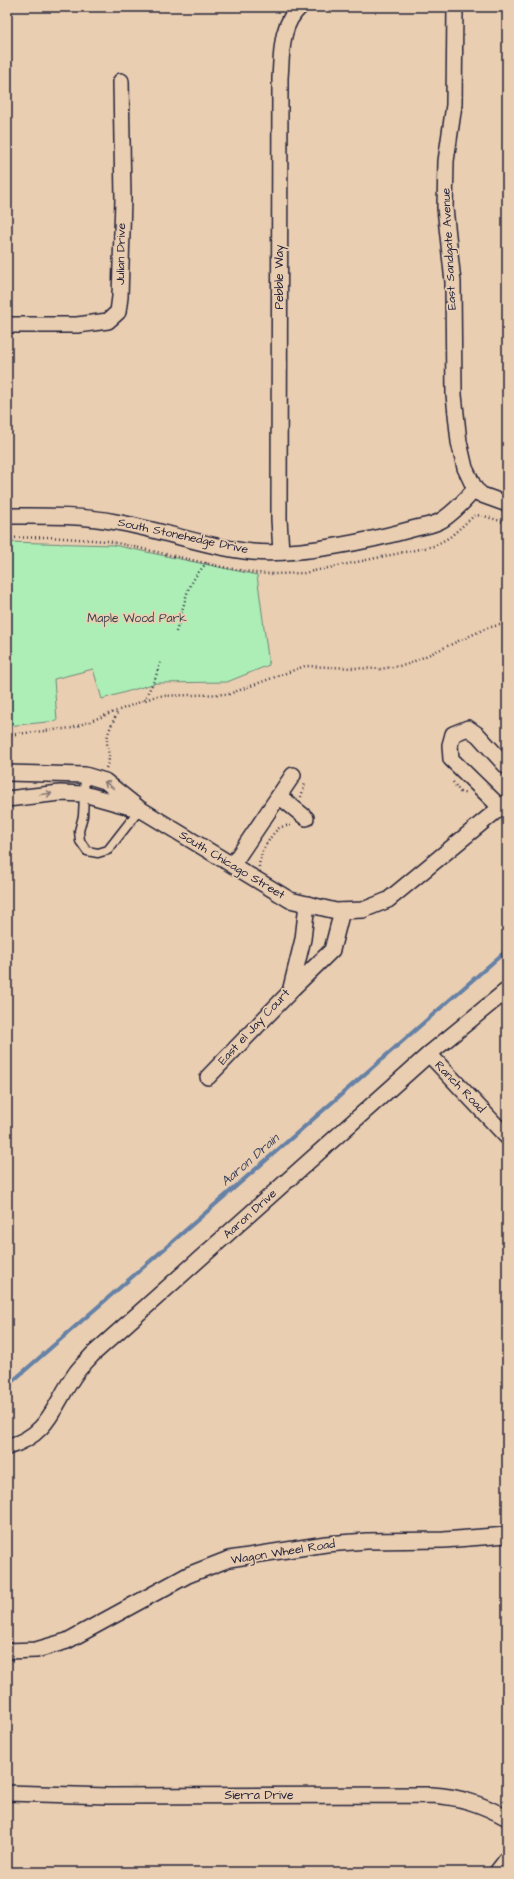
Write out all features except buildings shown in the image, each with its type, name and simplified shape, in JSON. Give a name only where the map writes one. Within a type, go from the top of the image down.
[{"type":"street","name":"Pebble Way","points":[[281,552],[279,519],[280,78],[283,36],[292,14],[300,7]]},
{"type":"street","name":"East Sandgate Avenue","points":[[455,7],[454,105],[446,160],[445,208],[453,282],[454,395],[459,442],[465,468],[475,489]]},
{"type":"street","name":"Julian Drive","points":[[7,325],[78,325],[108,321],[118,312],[120,297],[122,207],[121,82]]},
{"type":"street","name":"South Stonehedge Drive","points":[[7,516],[68,517],[114,521],[158,530],[204,544],[252,552],[281,552],[331,547],[400,533],[441,521],[457,508],[475,489]]},
{"type":"street","points":[[475,489],[482,495],[507,504]]},
{"type":"street","points":[[504,804],[451,759],[450,745],[453,734],[468,728],[478,735],[507,767]]},
{"type":"street","name":"South Chicago Street","points":[[7,774],[85,775],[105,781],[140,809],[290,900],[336,911],[363,910],[388,900],[504,804]]},
{"type":"street","points":[[232,864],[294,775]]},
{"type":"street","name":"South Chicago Street","points":[[7,799],[60,793],[84,794],[140,809]]},
{"type":"street","points":[[279,796],[306,818]]},
{"type":"street","name":"East el Jay Court","points":[[208,1077],[290,992],[303,940],[307,904]]},
{"type":"street","points":[[290,992],[332,950],[342,911]]},
{"type":"street","name":"Aaron Drive","points":[[7,1447],[30,1438],[45,1425],[76,1373],[92,1355],[429,1054],[507,990]]},
{"type":"street","name":"Ranch Road","points":[[429,1054],[507,1137]]},
{"type":"street","name":"Wagon Wheel Road","points":[[7,1651],[36,1650],[67,1640],[188,1575],[229,1559],[326,1544],[367,1541],[444,1540],[507,1535]]},
{"type":"street","name":"Sierra Drive","points":[[7,1793],[108,1796],[432,1795],[457,1797],[490,1808],[507,1818]]},
{"type":"street","points":[[497,1872],[507,1859]]},
{"type":"lane","points":[[85,775],[84,816],[79,831],[80,841],[87,851],[98,853],[108,850],[140,809]]},
{"type":"path","points":[[176,632],[188,590],[194,577],[207,562]]},
{"type":"path","points":[[7,735],[72,728],[156,696],[229,694],[305,666],[380,669],[406,665],[487,628],[507,623]]},
{"type":"path","points":[[144,700],[156,679],[161,661]]},
{"type":"path","points":[[105,781],[104,774],[110,759],[107,740],[111,725],[119,710]]},
{"type":"green space","name":"Maple Wood Park","points":[[7,542],[113,545],[257,575],[269,665],[227,682],[156,683],[102,699],[93,669],[54,679],[57,721],[7,726]]},
{"type":"waterway","name":"Aaron Drain","points":[[7,1386],[507,950]]}]
